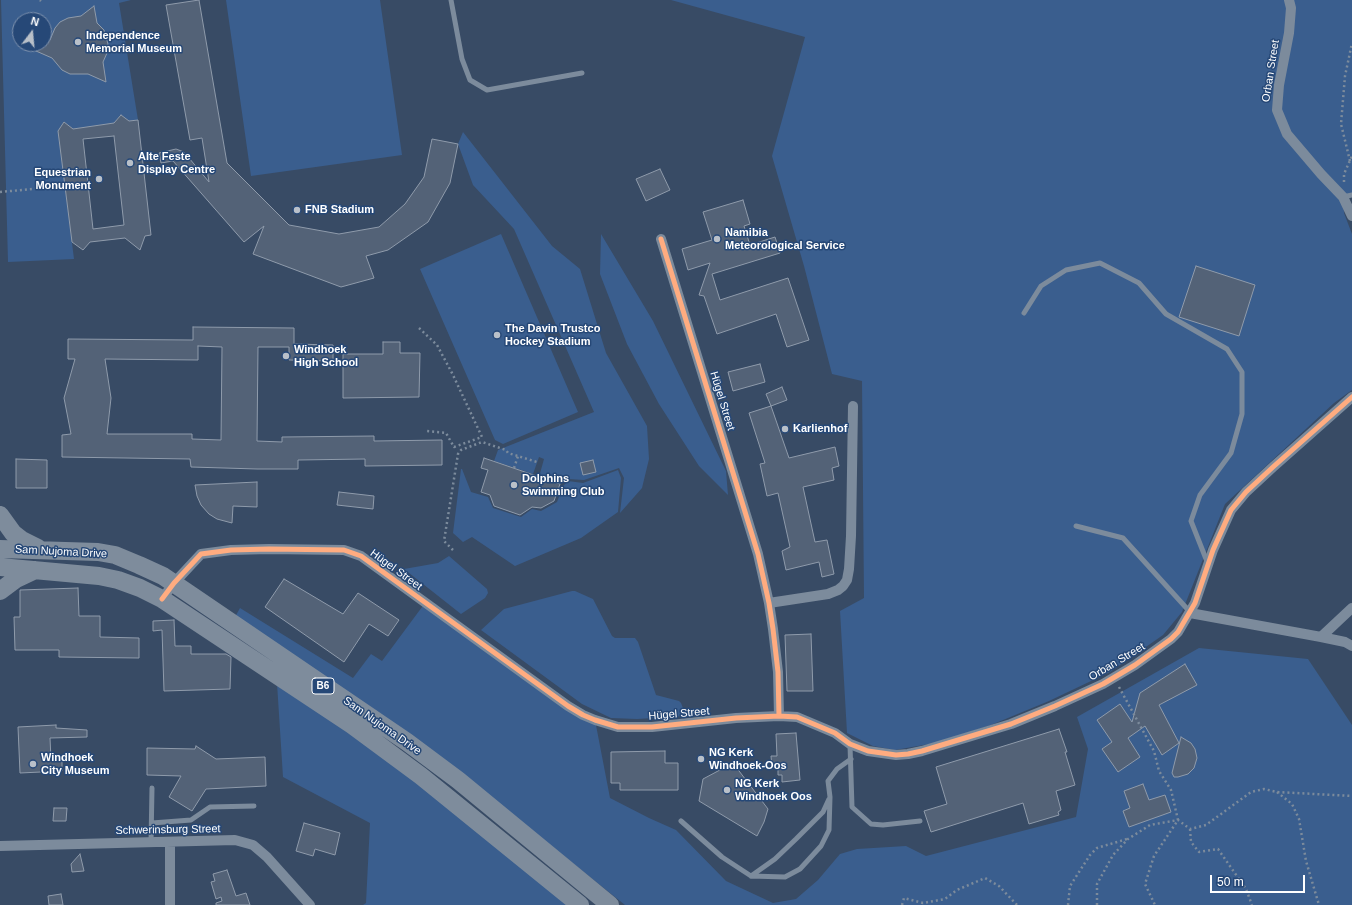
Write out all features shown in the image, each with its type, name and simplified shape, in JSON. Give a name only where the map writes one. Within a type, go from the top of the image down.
[{"type":"highway","points":[[0,515],[13,533],[22,540],[41,549]]},
{"type":"highway","name":"Sam Nujoma Drive","points":[[0,549],[41,549],[98,552],[115,556],[139,565],[174,583],[414,747],[458,780],[610,905]]},
{"type":"highway","name":"Sam Nujoma Drive","points":[[0,567],[98,576],[118,580],[140,588],[162,599],[352,726],[421,776],[580,905]]},
{"type":"highway","points":[[0,591],[16,579],[35,570]]},
{"type":"street","name":"Orban Street","points":[[1289,0],[1291,8],[1289,33],[1279,85],[1277,110],[1287,134],[1321,174],[1348,196],[1352,216]]},
{"type":"street","name":"Hügel Street","points":[[162,599],[174,583],[201,554],[231,550],[264,549],[344,550],[361,556],[568,706],[595,720],[618,727],[652,727],[736,718],[779,716],[778,672],[769,603],[758,554],[661,239]]},
{"type":"street","name":"Orban Street","points":[[779,716],[797,717],[835,733],[850,744],[868,751],[896,755],[922,751],[1011,724],[1055,706],[1114,678],[1135,665],[1171,639],[1178,632],[1195,603],[1222,528],[1231,510],[1246,492],[1273,466],[1352,397]]},
{"type":"street","points":[[769,603],[828,594],[838,590],[847,580],[850,569],[853,406]]},
{"type":"street","points":[[1321,636],[1352,608]]},
{"type":"street","points":[[1190,613],[1321,636],[1345,642],[1352,646]]},
{"type":"street","name":"Schwerinsburg Street","points":[[0,846],[235,840],[253,845],[267,857],[310,905]]},
{"type":"street","points":[[170,842],[170,905]]},
{"type":"lane","points":[[451,0],[462,59],[470,80],[487,90],[582,73]]},
{"type":"lane","points":[[1024,313],[1041,286],[1066,270],[1100,263],[1139,283],[1166,314],[1227,349],[1242,372],[1242,414],[1230,453],[1200,495],[1191,521],[1208,564]]},
{"type":"lane","points":[[1076,526],[1123,538],[1190,613]]},
{"type":"lane","points":[[850,744],[852,807],[871,824],[883,825],[920,821]]},
{"type":"lane","points":[[681,821],[722,857],[751,876],[785,878],[800,869],[821,846],[829,830],[830,797],[828,781],[837,768],[851,758]]},
{"type":"lane","points":[[151,842],[152,788]]},
{"type":"lane","points":[[751,876],[775,860],[823,812],[830,797]]},
{"type":"lane","points":[[152,823],[191,820],[208,808],[214,806],[254,806]]},
{"type":"path","points":[[1351,160],[1341,124],[1345,76],[1352,43]]},
{"type":"path","points":[[1348,196],[1344,174],[1352,156]]},
{"type":"path","points":[[0,192],[65,186]]},
{"type":"path","points":[[419,328],[438,345],[454,375],[482,437],[454,447],[446,433],[426,431]]},
{"type":"path","points":[[453,550],[444,541],[458,454],[461,450],[482,442],[506,450],[508,453],[537,462]]},
{"type":"path","points":[[514,468],[518,456]]},
{"type":"path","points":[[1114,678],[1154,752],[1159,771],[1171,790],[1178,820],[1190,829]]},
{"type":"path","points":[[1190,829],[1206,825],[1251,792],[1264,789],[1277,792],[1352,796]]},
{"type":"path","points":[[1277,792],[1292,804],[1299,819],[1306,861],[1319,905]]},
{"type":"path","points":[[1097,905],[1097,884],[1113,855],[1128,839],[1150,825],[1178,820]]},
{"type":"path","points":[[1155,905],[1145,884],[1154,856],[1178,820]]},
{"type":"path","points":[[1190,829],[1190,842],[1199,852],[1218,849],[1246,888],[1252,905]]},
{"type":"path","points":[[1068,905],[1070,886],[1097,848],[1128,839]]},
{"type":"path","points":[[902,905],[904,898],[923,903],[944,899],[957,890],[985,878],[999,886],[1016,905]]},
{"type":"shaded area","points":[[1,0],[131,0],[119,3],[138,120],[129,121],[121,115],[114,123],[73,129],[64,122],[58,131],[74,259],[8,262]]},
{"type":"shaded area","points":[[226,0],[380,0],[402,155],[251,176]]},
{"type":"shaded area","points":[[671,0],[1352,0],[1352,195],[1343,197],[1344,213],[1352,234],[1352,390],[1334,403],[1225,504],[1182,612],[1163,635],[1110,672],[1049,701],[991,725],[935,743],[895,750],[873,746],[847,733],[840,611],[864,598],[862,381],[832,374],[804,266],[772,156],[805,37]]},
{"type":"shaded area","points":[[463,132],[552,246],[580,269],[606,353],[647,426],[649,459],[642,488],[620,513],[624,478],[619,468],[584,480],[568,479],[560,484],[539,477],[544,459],[539,457],[533,474],[494,461],[498,450],[594,412],[514,229],[473,185],[458,144]]},
{"type":"shaded area","name":"The Davin Trustco Hockey Stadium","points":[[501,234],[578,412],[503,444],[495,440],[420,269]]},
{"type":"shaded area","points":[[601,234],[653,321],[726,471],[728,495],[699,466],[659,404],[627,344],[600,274]]},
{"type":"shaded area","points":[[461,469],[471,492],[488,497],[493,508],[521,517],[532,509],[541,511],[557,502],[563,486],[568,481],[583,483],[618,470],[621,478],[618,512],[581,538],[515,566],[472,537],[463,542],[453,533]]},
{"type":"shaded area","points":[[449,556],[487,589],[488,593],[485,598],[461,614],[404,569],[438,563]]},
{"type":"shaded area","points":[[572,591],[593,599],[612,636],[615,638],[635,638],[638,642],[656,695],[679,701],[686,716],[637,719],[611,718],[582,704],[481,630],[504,609]]},
{"type":"shaded area","points":[[425,603],[595,720],[610,798],[676,830],[726,881],[773,903],[796,899],[818,880],[840,854],[857,849],[906,846],[926,856],[1076,817],[1088,749],[1077,717],[1199,648],[1308,659],[1352,725],[1352,905],[625,905],[460,773],[235,617],[240,608],[353,678],[371,654],[382,661]]},
{"type":"shaded area","points":[[277,683],[410,774],[580,905],[363,905],[366,903],[370,823],[283,777]]},
{"type":"building","points":[[199,0],[227,163],[289,225],[339,234],[379,227],[405,204],[424,177],[432,139],[458,144],[450,183],[428,222],[388,250],[366,256],[374,278],[341,287],[253,254],[264,226],[244,242],[173,161],[161,163],[159,153],[176,149],[184,152],[209,182],[202,138],[190,140],[166,5]]},
{"type":"building","name":"Independence Memorial Museum","points":[[94,6],[97,23],[104,30],[108,44],[107,53],[103,62],[106,82],[88,74],[70,74],[62,70],[52,58],[38,52],[52,52],[52,35],[60,22],[68,18],[81,16]]},
{"type":"building","name":"Alte Feste Display Centre","points":[[121,115],[129,121],[138,120],[151,235],[145,236],[140,250],[125,238],[90,242],[83,250],[72,242],[58,131],[64,122],[73,129],[114,123]],"holes":[[[114,136],[124,225],[93,229],[83,139]]]},
{"type":"building","points":[[660,169],[670,190],[646,201],[636,179]]},
{"type":"building","points":[[743,200],[750,224],[744,226],[750,245],[775,237],[780,253],[712,274],[720,300],[788,278],[809,340],[787,347],[776,314],[717,334],[704,296],[699,295],[710,263],[688,270],[682,249],[712,240],[703,212]]},
{"type":"building","points":[[1196,266],[1255,285],[1239,336],[1179,317]]},
{"type":"building","points":[[193,327],[294,328],[294,344],[333,345],[333,361],[289,360],[289,347],[258,347],[257,441],[282,442],[282,437],[374,436],[374,441],[442,440],[442,465],[365,466],[365,459],[298,460],[298,469],[257,469],[191,467],[190,459],[62,457],[62,435],[71,434],[64,398],[75,359],[68,359],[68,339],[193,340]],"holes":[[[198,346],[222,347],[221,440],[192,439],[192,434],[107,434],[111,398],[105,359],[198,360]]]},
{"type":"building","points":[[383,342],[400,342],[400,353],[420,353],[419,397],[343,398],[343,354],[383,354]]},
{"type":"building","points":[[760,364],[765,382],[733,391],[728,372]]},
{"type":"building","points":[[782,387],[787,400],[771,406],[766,394]]},
{"type":"building","points":[[771,406],[789,458],[835,447],[839,466],[832,468],[834,480],[803,487],[815,542],[827,540],[834,574],[822,577],[819,562],[786,570],[782,551],[790,547],[778,493],[767,496],[760,464],[765,463],[749,413]]},
{"type":"building","points":[[484,458],[560,484],[554,501],[541,508],[532,507],[520,515],[494,506],[490,495],[481,492],[488,470],[481,468]]},
{"type":"building","points":[[16,459],[47,460],[47,488],[16,488]]},
{"type":"building","points":[[593,460],[596,472],[583,475],[580,463]]},
{"type":"building","points":[[257,482],[257,507],[233,506],[232,523],[217,519],[209,514],[201,505],[197,496],[195,485]]},
{"type":"building","points":[[339,492],[374,496],[373,509],[337,505]]},
{"type":"building","points":[[284,579],[343,614],[358,593],[399,620],[388,636],[369,624],[344,662],[265,607]]},
{"type":"building","points":[[78,588],[79,616],[100,616],[100,637],[139,638],[139,658],[59,657],[59,650],[15,650],[14,617],[20,617],[20,590]]},
{"type":"building","points":[[174,620],[175,646],[191,646],[191,654],[226,654],[231,657],[230,689],[164,691],[162,630],[153,631],[153,621]]},
{"type":"building","points":[[811,634],[813,691],[787,691],[785,635]]},
{"type":"building","points":[[1185,664],[1197,685],[1159,705],[1179,743],[1162,755],[1145,726],[1128,738],[1140,757],[1118,772],[1102,749],[1112,742],[1097,720],[1120,704],[1132,722],[1140,693]]},
{"type":"building","points":[[56,725],[56,728],[87,730],[87,737],[50,738],[51,760],[62,760],[62,771],[20,773],[18,727]]},
{"type":"building","points":[[1059,729],[1067,752],[1065,752],[1075,785],[1056,791],[1061,810],[1058,812],[1059,815],[1029,824],[1023,803],[931,832],[924,811],[947,804],[936,767]]},
{"type":"building","points":[[796,733],[800,780],[782,782],[782,775],[778,775],[778,766],[772,767],[771,756],[777,756],[776,734]]},
{"type":"building","points":[[1181,737],[1191,743],[1195,749],[1197,758],[1194,768],[1188,774],[1174,777],[1172,773]]},
{"type":"building","points":[[196,746],[216,759],[265,757],[266,786],[206,789],[192,811],[169,797],[181,776],[147,775],[147,748],[195,749]]},
{"type":"building","points":[[665,751],[665,763],[678,763],[678,790],[620,790],[620,783],[611,783],[611,752]]},
{"type":"building","name":"NG Kerk Windhoek Oos","points":[[733,763],[768,809],[764,822],[757,836],[699,801],[703,779]]},
{"type":"building","points":[[1143,784],[1149,800],[1165,795],[1171,812],[1129,827],[1123,811],[1130,808],[1124,791]]},
{"type":"building","points":[[54,808],[67,808],[66,821],[53,821]]},
{"type":"building","points":[[304,823],[340,833],[335,855],[315,849],[313,856],[296,851]]},
{"type":"building","points":[[80,854],[84,871],[72,872],[71,864]]},
{"type":"building","points":[[227,870],[236,896],[246,893],[250,905],[216,905],[216,903],[222,901],[221,897],[216,899],[211,882],[215,881],[213,874]]},
{"type":"building","points":[[61,894],[63,905],[49,905],[48,896]]},
{"type":"cycle path","points":[[661,239],[758,554],[773,629],[778,672],[779,716]]},
{"type":"cycle path","points":[[162,599],[174,583],[201,554],[231,550],[344,550],[361,556],[568,706],[595,720],[618,727],[652,727],[736,718],[779,716],[797,717],[835,733],[850,744],[868,751],[896,755],[908,754],[1011,724],[1055,706],[1103,684],[1135,665],[1171,639],[1178,632],[1195,603],[1213,550],[1231,510],[1246,492],[1352,397]]},
{"type":"place","name":"Independence Memorial Museum","points":[[78,42]]},
{"type":"place","name":"Alte Feste Display Centre","points":[[130,163]]},
{"type":"place","name":"Equestrian Monument","points":[[99,179]]},
{"type":"place","name":"FNB Stadium","points":[[297,210]]},
{"type":"place","name":"Namibia Meteorological Service","points":[[717,239]]},
{"type":"place","name":"The Davin Trustco Hockey Stadium","points":[[497,335]]},
{"type":"place","name":"Windhoek High School","points":[[286,356]]},
{"type":"place","name":"Karlienhof","points":[[785,429]]},
{"type":"place","name":"Dolphins Swimming Club","points":[[514,485]]},
{"type":"place","name":"NG Kerk Windhoek-Oos","points":[[701,759]]},
{"type":"place","name":"Windhoek City Museum","points":[[33,764]]},
{"type":"place","name":"NG Kerk Windhoek Oos","points":[[727,790]]}]
